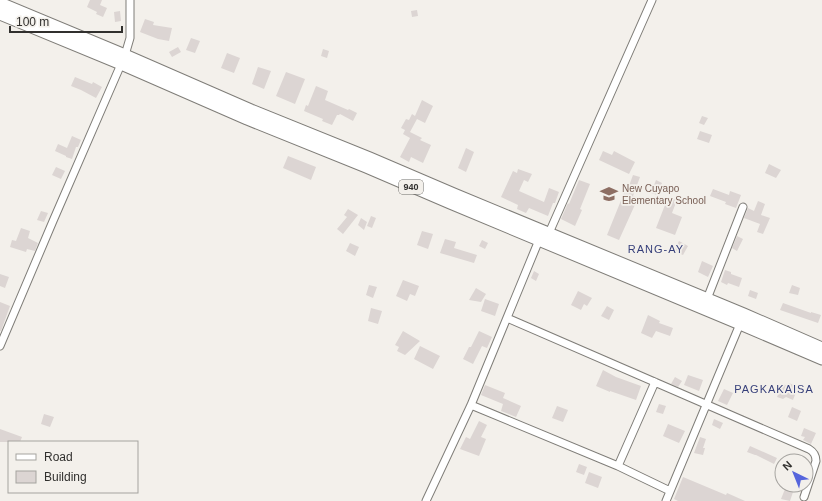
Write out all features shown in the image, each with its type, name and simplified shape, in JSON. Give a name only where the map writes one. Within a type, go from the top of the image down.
[{"type":"highway","name":"940","points":[[0,3],[123,59],[247,119],[359,164],[822,359]]},
{"type":"highway","name":"940","points":[[0,14],[123,59],[370,158],[822,348]]},
{"type":"street","points":[[1,342],[123,59],[130,38],[130,0]]},
{"type":"street","points":[[549,233],[652,0]]},
{"type":"street","points":[[707,299],[743,207]]},
{"type":"street","points":[[426,501],[471,405],[539,240]]},
{"type":"street","points":[[507,318],[812,451],[816,455],[816,461],[804,497]]},
{"type":"street","points":[[666,501],[740,324]]},
{"type":"street","points":[[618,466],[655,382]]},
{"type":"street","points":[[471,405],[618,466],[670,490]]},
{"type":"building","points":[[90,0],[102,0],[100,5],[107,8],[103,17],[87,7]]},
{"type":"building","points":[[417,10],[418,16],[412,17],[411,11]]},
{"type":"building","points":[[120,11],[121,21],[115,22],[114,12]]},
{"type":"building","points":[[145,19],[154,22],[153,25],[172,28],[169,41],[158,39],[140,32]]},
{"type":"building","points":[[191,38],[200,41],[195,53],[186,50]]},
{"type":"building","points":[[178,47],[181,52],[172,57],[169,52]]},
{"type":"building","points":[[323,49],[329,51],[327,58],[321,56]]},
{"type":"building","points":[[227,53],[240,58],[234,73],[221,68]]},
{"type":"building","points":[[258,67],[271,71],[264,89],[252,84]]},
{"type":"building","points":[[286,72],[305,79],[295,104],[276,96]]},
{"type":"building","points":[[75,77],[92,84],[93,82],[102,87],[96,98],[71,86]]},
{"type":"building","points":[[316,86],[328,91],[325,100],[357,113],[353,121],[340,114],[337,115],[332,125],[322,121],[323,119],[304,111],[306,105],[308,106]]},
{"type":"building","points":[[422,100],[433,106],[425,123],[417,119],[410,132],[422,138],[420,140],[431,145],[423,163],[411,157],[409,162],[400,157],[410,138],[403,134],[405,130],[401,128],[406,119],[409,120],[412,114],[415,116]]},
{"type":"building","points":[[702,116],[708,118],[704,125],[699,123]]},
{"type":"building","points":[[700,131],[712,135],[709,143],[697,139]]},
{"type":"building","points":[[72,136],[81,140],[78,147],[76,147],[72,159],[55,151],[58,144],[67,148]]},
{"type":"building","points":[[466,148],[474,152],[466,172],[458,168]]},
{"type":"building","points":[[603,151],[612,155],[614,151],[635,162],[629,174],[599,160]]},
{"type":"building","points":[[288,156],[316,167],[311,180],[283,168]]},
{"type":"building","points":[[769,164],[781,170],[776,178],[765,173]]},
{"type":"building","points":[[56,167],[65,171],[61,179],[52,175]]},
{"type":"building","points":[[518,169],[532,174],[528,182],[524,180],[519,191],[544,202],[549,188],[559,192],[548,216],[529,208],[526,213],[517,209],[518,205],[501,197],[513,171],[517,173]]},
{"type":"building","points":[[633,175],[640,177],[633,196],[638,198],[619,240],[607,235]]},
{"type":"building","points":[[579,180],[590,184],[580,209],[582,210],[575,226],[561,219]]},
{"type":"building","points":[[656,180],[662,183],[657,195],[651,193]]},
{"type":"building","points":[[713,189],[729,195],[730,191],[741,195],[736,208],[725,204],[726,202],[710,196]]},
{"type":"building","points":[[670,197],[677,200],[672,213],[682,217],[675,235],[656,228],[665,205],[667,205]]},
{"type":"building","points":[[758,201],[765,204],[761,215],[770,218],[763,234],[757,232],[760,224],[744,218],[748,208],[754,211]]},
{"type":"building","points":[[348,209],[358,215],[343,234],[337,229],[347,217],[344,215]]},
{"type":"building","points":[[41,211],[48,213],[44,222],[37,220]]},
{"type":"building","points":[[371,216],[376,218],[372,228],[367,226]]},
{"type":"building","points":[[361,218],[367,222],[364,230],[358,225]]},
{"type":"building","points":[[21,228],[30,231],[28,238],[38,243],[35,251],[27,249],[26,252],[10,247],[12,240],[16,241]]},
{"type":"building","points":[[422,231],[433,234],[428,249],[417,245]]},
{"type":"building","points":[[737,236],[743,239],[737,251],[732,248]]},
{"type":"building","points":[[445,239],[456,242],[454,248],[477,255],[474,263],[440,253]]},
{"type":"building","points":[[482,240],[488,243],[485,249],[479,246]]},
{"type":"building","points":[[679,241],[688,246],[683,255],[674,251]]},
{"type":"building","points":[[350,243],[359,247],[355,256],[346,251]]},
{"type":"building","points":[[702,261],[713,266],[708,277],[698,272]]},
{"type":"building","points":[[725,270],[742,278],[739,287],[728,283],[727,285],[721,282]]},
{"type":"building","points":[[534,271],[539,274],[536,281],[531,278]]},
{"type":"building","points":[[0,274],[9,277],[5,288],[0,286]]},
{"type":"building","points":[[403,280],[419,286],[415,296],[410,294],[407,301],[396,296]]},
{"type":"building","points":[[369,285],[377,287],[373,298],[366,295]]},
{"type":"building","points":[[792,285],[800,288],[798,295],[789,293]]},
{"type":"building","points":[[476,288],[486,294],[481,302],[469,300]]},
{"type":"building","points":[[750,290],[758,293],[756,299],[748,296]]},
{"type":"building","points":[[578,291],[592,298],[587,306],[584,304],[581,310],[571,305]]},
{"type":"building","points":[[485,299],[499,304],[495,316],[481,311]]},
{"type":"building","points":[[0,302],[10,306],[1,331],[0,331]]},
{"type":"building","points":[[783,303],[821,315],[818,323],[780,310]]},
{"type":"building","points":[[607,306],[614,310],[609,320],[601,316]]},
{"type":"building","points":[[371,308],[382,311],[378,324],[368,321]]},
{"type":"building","points":[[648,315],[660,321],[659,323],[673,328],[670,336],[656,331],[652,338],[641,333]]},
{"type":"building","points":[[403,331],[420,341],[405,355],[397,351],[399,347],[395,345]]},
{"type":"building","points":[[479,331],[492,337],[487,348],[482,346],[473,364],[463,359]]},
{"type":"building","points":[[420,346],[440,356],[433,369],[414,359]]},
{"type":"building","points":[[603,370],[616,377],[641,386],[636,400],[596,386]]},
{"type":"building","points":[[688,375],[703,380],[699,391],[684,385]]},
{"type":"building","points":[[675,377],[682,381],[678,387],[671,384]]},
{"type":"building","points":[[789,383],[798,387],[793,400],[786,397],[783,399],[777,397],[783,384],[788,386]]},
{"type":"building","points":[[485,385],[505,393],[503,398],[521,406],[516,417],[501,411],[503,404],[481,395]]},
{"type":"building","points":[[724,389],[733,393],[727,405],[718,401]]},
{"type":"building","points":[[659,404],[666,406],[663,414],[656,412]]},
{"type":"building","points":[[557,406],[568,410],[563,422],[552,418]]},
{"type":"building","points":[[792,407],[801,411],[797,421],[788,417]]},
{"type":"building","points":[[44,414],[54,417],[50,427],[41,424]]},
{"type":"building","points":[[714,419],[723,423],[720,429],[712,425]]},
{"type":"building","points":[[479,421],[487,425],[481,437],[486,439],[479,456],[460,449],[466,437],[470,439]]},
{"type":"building","points":[[668,424],[685,431],[679,443],[663,436]]},
{"type":"building","points":[[804,428],[816,433],[811,444],[803,440],[805,437],[801,436]]},
{"type":"building","points":[[0,429],[22,437],[20,441],[0,442]]},
{"type":"building","points":[[700,437],[706,439],[703,448],[705,448],[703,455],[694,453]]},
{"type":"building","points":[[750,446],[774,457],[774,464],[756,455],[747,452]]},
{"type":"building","points":[[579,464],[587,467],[584,475],[576,472]]},
{"type":"building","points":[[589,472],[602,477],[598,488],[585,483]]},
{"type":"building","points":[[683,477],[726,495],[727,493],[745,501],[678,501],[674,499]]},
{"type":"building","points":[[783,493],[793,493],[790,501],[781,499]]},
{"type":"place","name":"New Cuyapo Elementary School","points":[[609,194]]},
{"type":"district","name":"RANG-AY","points":[[656,249]]},
{"type":"district","name":"PAGKAKAISA","points":[[774,389]]}]
